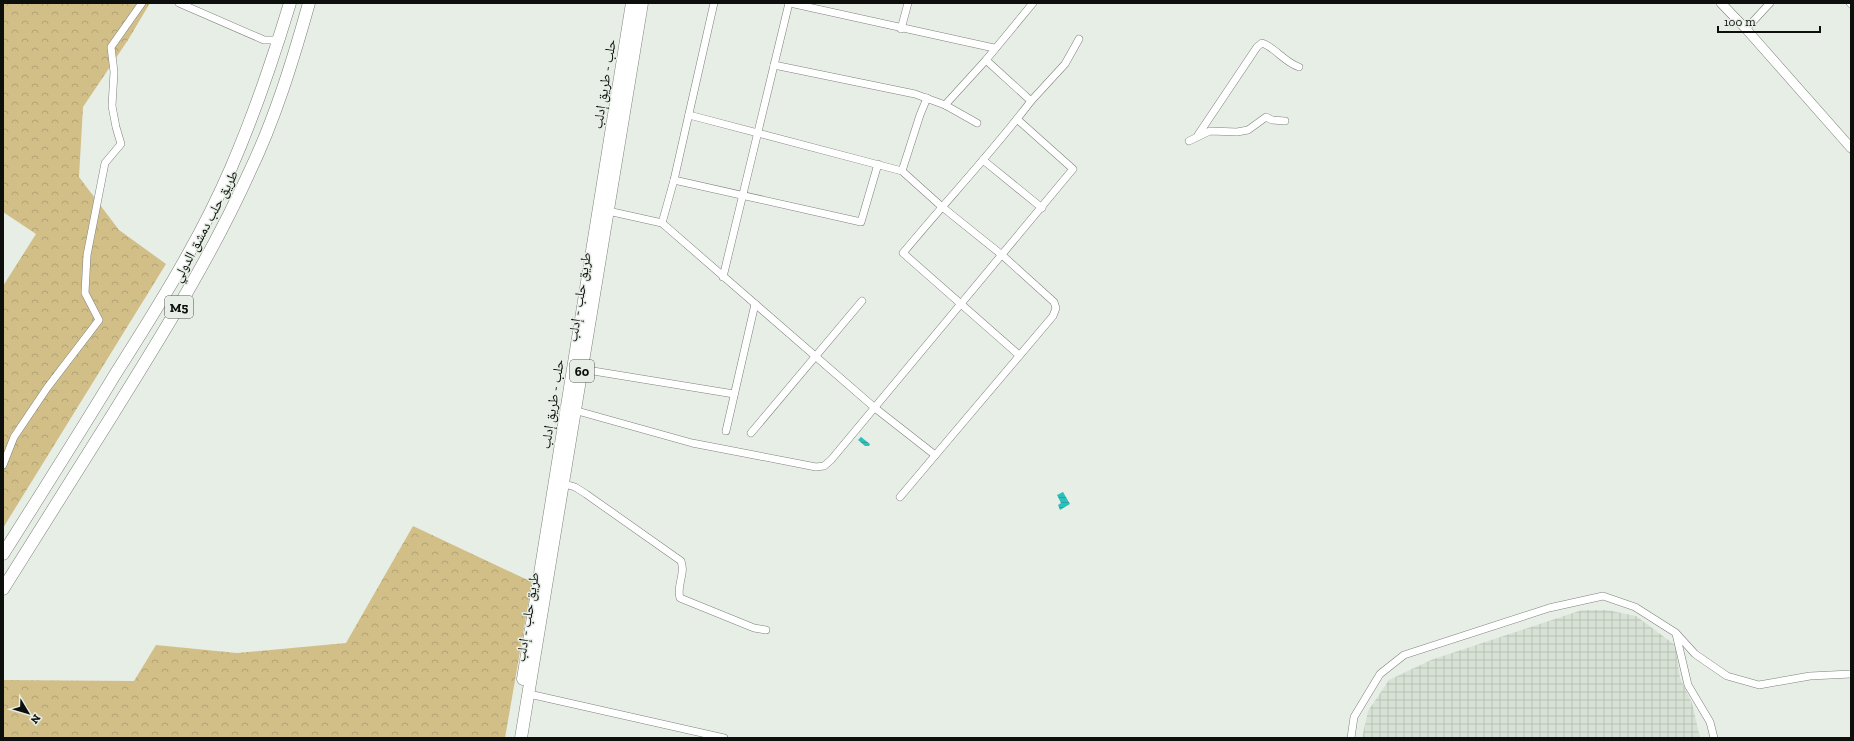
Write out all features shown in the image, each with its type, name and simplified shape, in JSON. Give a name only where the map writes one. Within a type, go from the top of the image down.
[{"type":"highway","name":"طريق حلب دمشق الدولي","points":[[3,554],[156,310],[202,228],[231,169],[253,114],[279,40],[290,3]]},
{"type":"highway","name":"طريق حلب دمشق الدولي","points":[[3,589],[172,320],[218,236],[250,172],[271,121],[294,54],[309,3]]},
{"type":"highway","name":"حلب - طريق إدلب","points":[[604,210],[632,3]]},
{"type":"highway","name":"طريق حلب - إدلب","points":[[522,738],[525,693],[559,482],[604,210],[642,3]]},
{"type":"highway","name":"60","points":[[513,738],[525,693]]},
{"type":"street","points":[[3,465],[18,431],[47,388],[99,320],[85,293],[88,255],[104,163],[121,144],[112,106],[114,72],[111,47],[142,3]]},
{"type":"street","points":[[179,3],[264,40],[279,40]]},
{"type":"street","points":[[662,223],[674,180],[714,3]]},
{"type":"street","points":[[723,276],[789,3],[901,29],[994,48]]},
{"type":"street","points":[[901,29],[908,3]]},
{"type":"street","points":[[945,105],[986,60],[994,48],[1033,3]]},
{"type":"street","points":[[1721,3],[1746,29],[1851,148]]},
{"type":"street","points":[[1746,29],[1770,3]]},
{"type":"street","points":[[1019,355],[903,253],[941,206],[983,160],[1031,101],[1065,64],[1079,39]]},
{"type":"street","points":[[1198,135],[1256,47],[1262,43],[1268,45],[1290,64],[1299,67]]},
{"type":"street","points":[[986,60],[1031,101]]},
{"type":"street","points":[[774,65],[928,98],[945,105],[977,123]]},
{"type":"street","points":[[902,172],[920,115],[928,98]]},
{"type":"street","points":[[689,115],[878,164],[902,172],[941,206],[1002,255],[1054,302],[1056,308],[1052,316],[900,496]]},
{"type":"street","points":[[1188,141],[1198,135],[1210,132],[1237,132],[1248,130],[1266,117],[1272,120],[1285,121]]},
{"type":"street","points":[[581,412],[692,443],[816,467],[824,466],[831,460],[875,408],[1073,170],[1017,119]]},
{"type":"street","points":[[983,160],[1042,208]]},
{"type":"street","points":[[674,180],[861,222],[878,164]]},
{"type":"street","points":[[604,210],[662,223],[875,408],[935,455]]},
{"type":"street","points":[[751,433],[862,301]]},
{"type":"street","points":[[726,431],[755,304]]},
{"type":"street","points":[[587,370],[734,394]]},
{"type":"street","points":[[559,482],[575,487],[586,494],[681,561],[684,568],[678,592],[680,598],[754,628],[766,630]]},
{"type":"street","points":[[1351,738],[1354,717],[1380,674],[1404,655],[1549,608],[1603,596],[1635,607],[1676,633],[1695,654],[1727,676],[1759,685],[1810,676],[1851,674]]},
{"type":"street","points":[[1676,633],[1688,685],[1710,722],[1714,738]]},
{"type":"street","points":[[525,693],[724,738]]},
{"type":"shaded area","points":[[1582,610],[1607,610],[1636,616],[1675,645],[1680,678],[1692,703],[1700,738],[1362,738],[1368,711],[1389,680],[1431,660]]},
{"type":"green space","points":[[3,3],[150,3],[128,40],[83,107],[79,177],[119,230],[166,264],[3,528],[3,286],[36,234],[3,212]]},
{"type":"green space","points":[[413,526],[532,582],[505,738],[3,738],[3,680],[134,681],[156,645],[237,653],[346,643]]},
{"type":"water","points":[[861,437],[870,444],[869,446],[865,446],[858,440]]},
{"type":"water","points":[[1063,492],[1070,504],[1060,510],[1058,505],[1061,503],[1057,495]]}]
